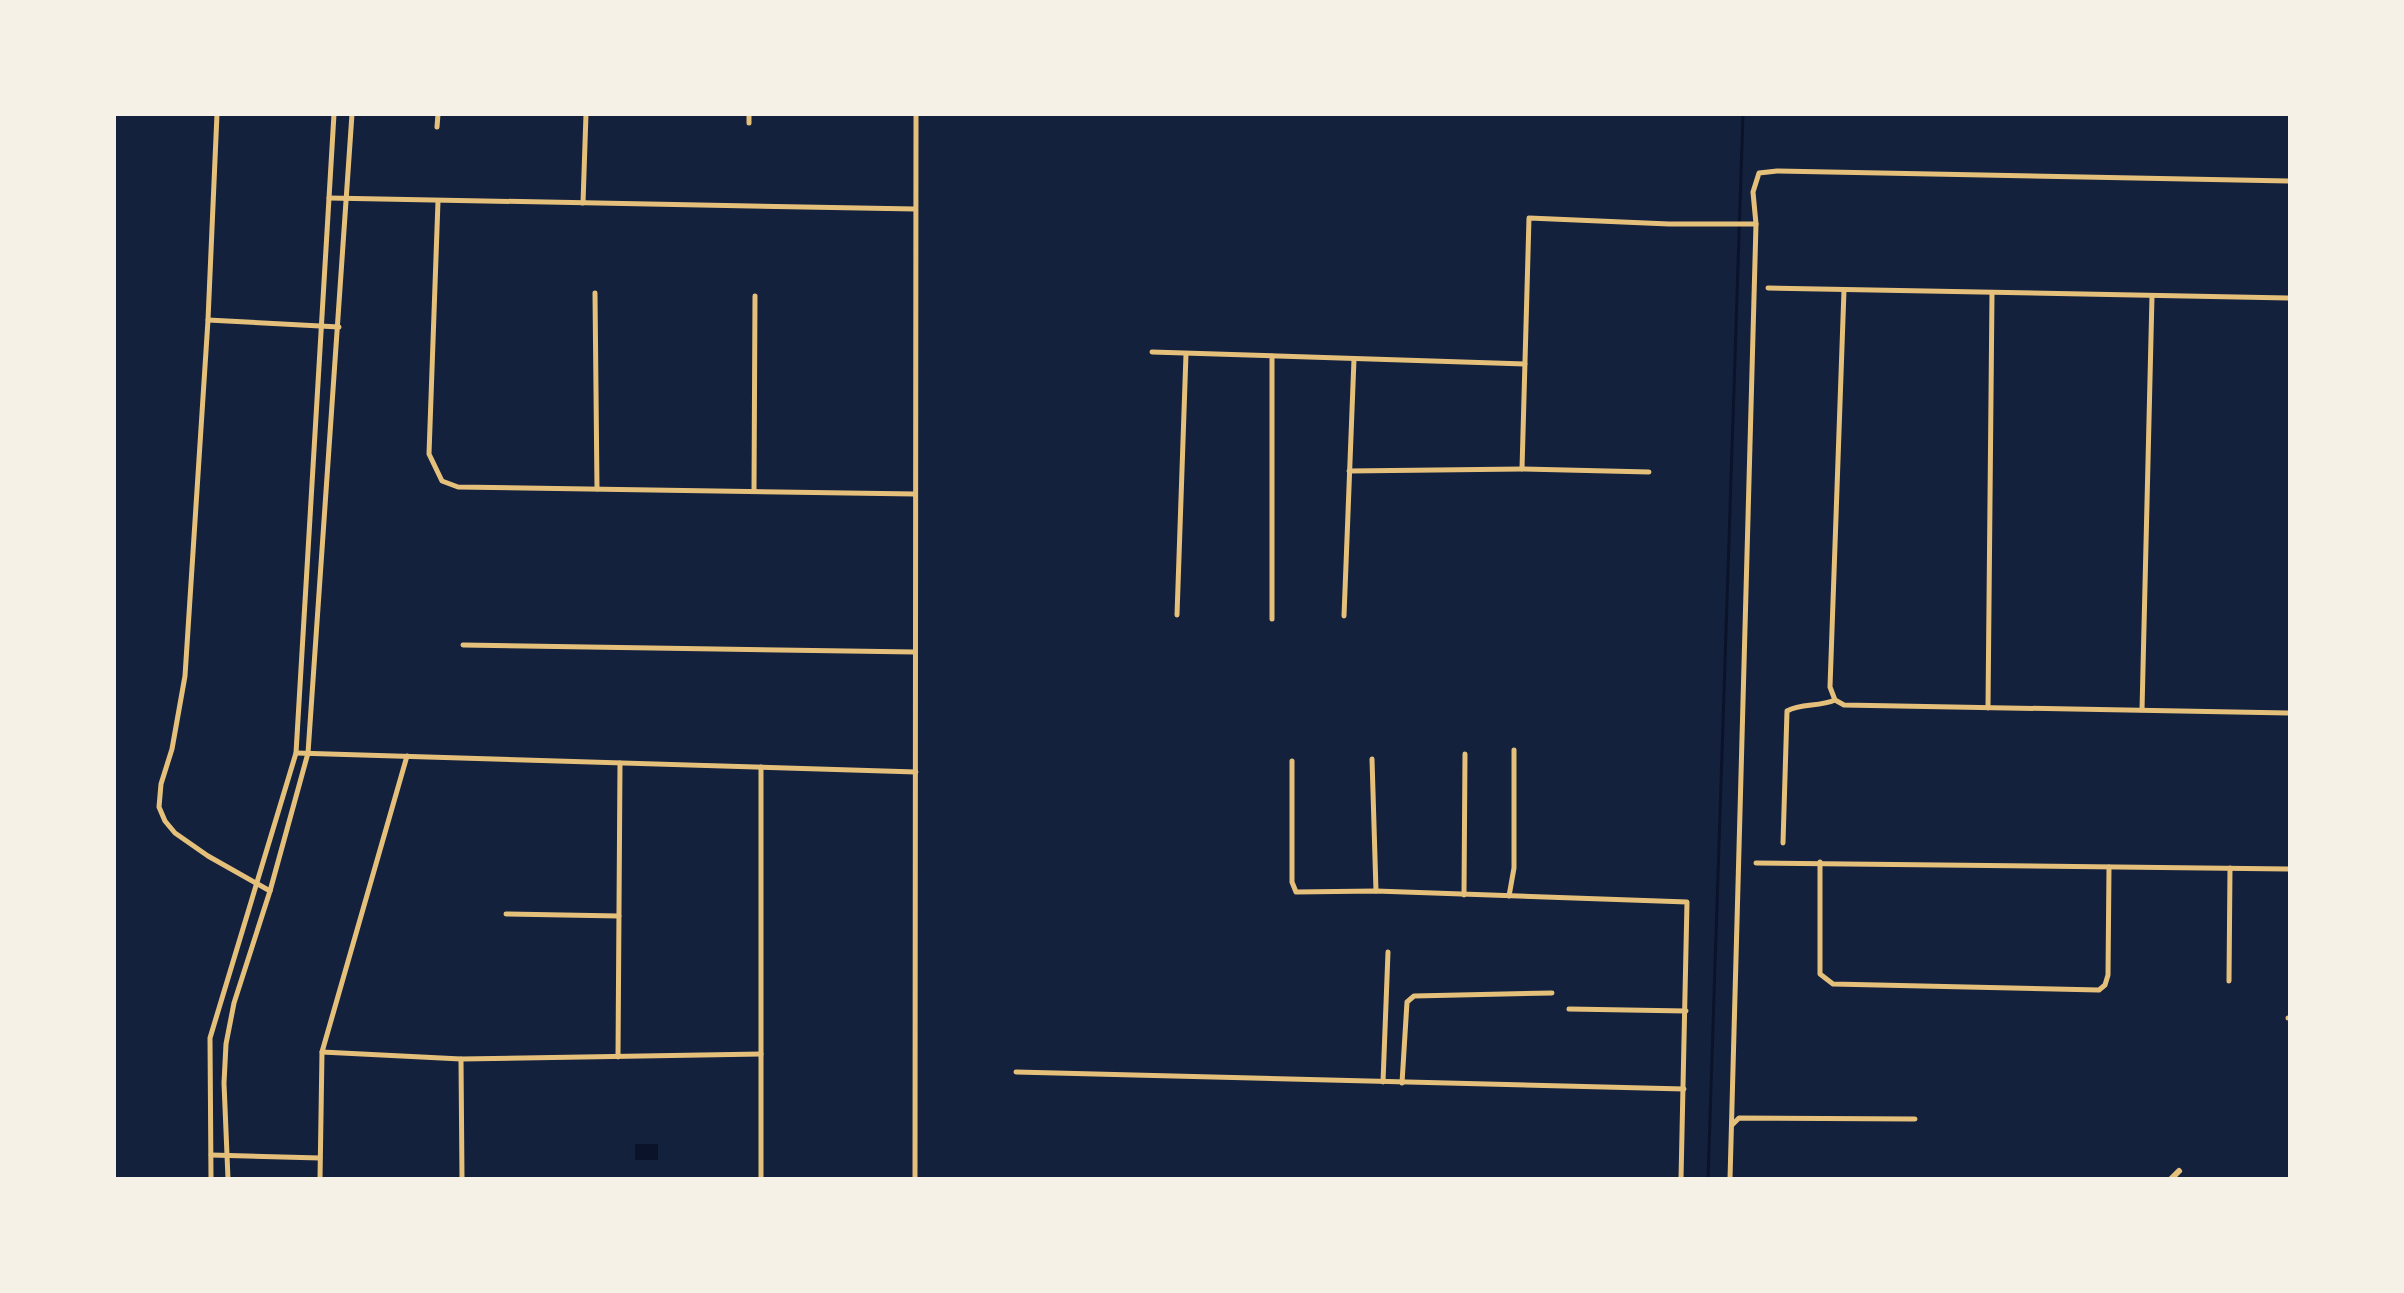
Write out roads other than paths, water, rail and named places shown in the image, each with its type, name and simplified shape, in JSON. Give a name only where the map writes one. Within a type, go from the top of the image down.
[{"type":"street","points":[[217,114],[208,320],[185,676],[172,749],[161,784],[159,807],[175,833],[208,856],[270,891]]},
{"type":"street","points":[[211,1179],[210,1038],[296,753],[334,114]]},
{"type":"street","points":[[228,1179],[224,1083],[226,1044],[234,1003],[270,891],[308,753],[352,114]]},
{"type":"street","points":[[437,127],[438,114]]},
{"type":"street","points":[[583,203],[586,114]]},
{"type":"street","points":[[749,114],[749,123]]},
{"type":"street","points":[[915,1179],[916,114]]},
{"type":"street","points":[[1730,1179],[1752,224],[1753,192],[1759,173],[2290,181]]},
{"type":"street","points":[[329,198],[915,209]]},
{"type":"street","points":[[438,201],[429,454],[442,481],[458,487],[915,494]]},
{"type":"street","points":[[1522,469],[1529,218],[1752,224]]},
{"type":"street","points":[[1768,288],[2290,298]]},
{"type":"street","points":[[1844,290],[1830,687],[1835,700],[1844,705],[2290,713]]},
{"type":"street","points":[[595,293],[597,489]]},
{"type":"street","points":[[1988,708],[1992,293]]},
{"type":"street","points":[[754,492],[755,296]]},
{"type":"street","points":[[2142,710],[2152,296]]},
{"type":"street","points":[[208,320],[339,327]]},
{"type":"street","points":[[1152,352],[1525,364]]},
{"type":"street","points":[[1177,615],[1186,354]]},
{"type":"street","points":[[1272,356],[1272,619]]},
{"type":"street","points":[[1344,616],[1354,359]]},
{"type":"street","points":[[1349,471],[1522,469],[1649,472]]},
{"type":"street","points":[[463,645],[915,652]]},
{"type":"street","points":[[1783,843],[1787,711],[1793,707],[1835,700]]},
{"type":"street","points":[[1509,896],[1514,868],[1514,750]]},
{"type":"street","points":[[296,753],[916,772]]},
{"type":"street","points":[[1464,895],[1465,754]]},
{"type":"street","points":[[320,1179],[322,1052],[407,756]]},
{"type":"street","points":[[1372,759],[1376,891]]},
{"type":"street","points":[[1292,761],[1292,882],[1296,892],[1376,891],[1687,902],[1681,1179]]},
{"type":"street","points":[[618,1057],[620,763]]},
{"type":"street","points":[[761,767],[761,1179]]},
{"type":"street","points":[[1820,862],[1820,974],[1833,984],[2099,990],[2105,985],[2108,975],[2109,867]]},
{"type":"street","points":[[1756,863],[2290,869]]},
{"type":"street","points":[[2229,981],[2230,868]]},
{"type":"street","points":[[506,914],[619,916]]},
{"type":"street","points":[[1383,1082],[1388,952]]},
{"type":"street","points":[[1402,1083],[1407,1002],[1414,996],[1552,993]]},
{"type":"street","points":[[1569,1009],[1686,1011]]},
{"type":"street","points":[[322,1052],[461,1059],[761,1054]]},
{"type":"street","points":[[461,1059],[462,1179]]},
{"type":"street","points":[[1016,1072],[1684,1089]]},
{"type":"street","points":[[1731,1126],[1739,1118],[1915,1119]]},
{"type":"street","points":[[211,1155],[320,1158]]},
{"type":"street","points":[[2171,1179],[2179,1171]]},
{"type":"water","points":[[635,1144],[658,1144],[658,1160],[635,1160]]},
{"type":"waterway","points":[[1708,1179],[1743,114]]}]
